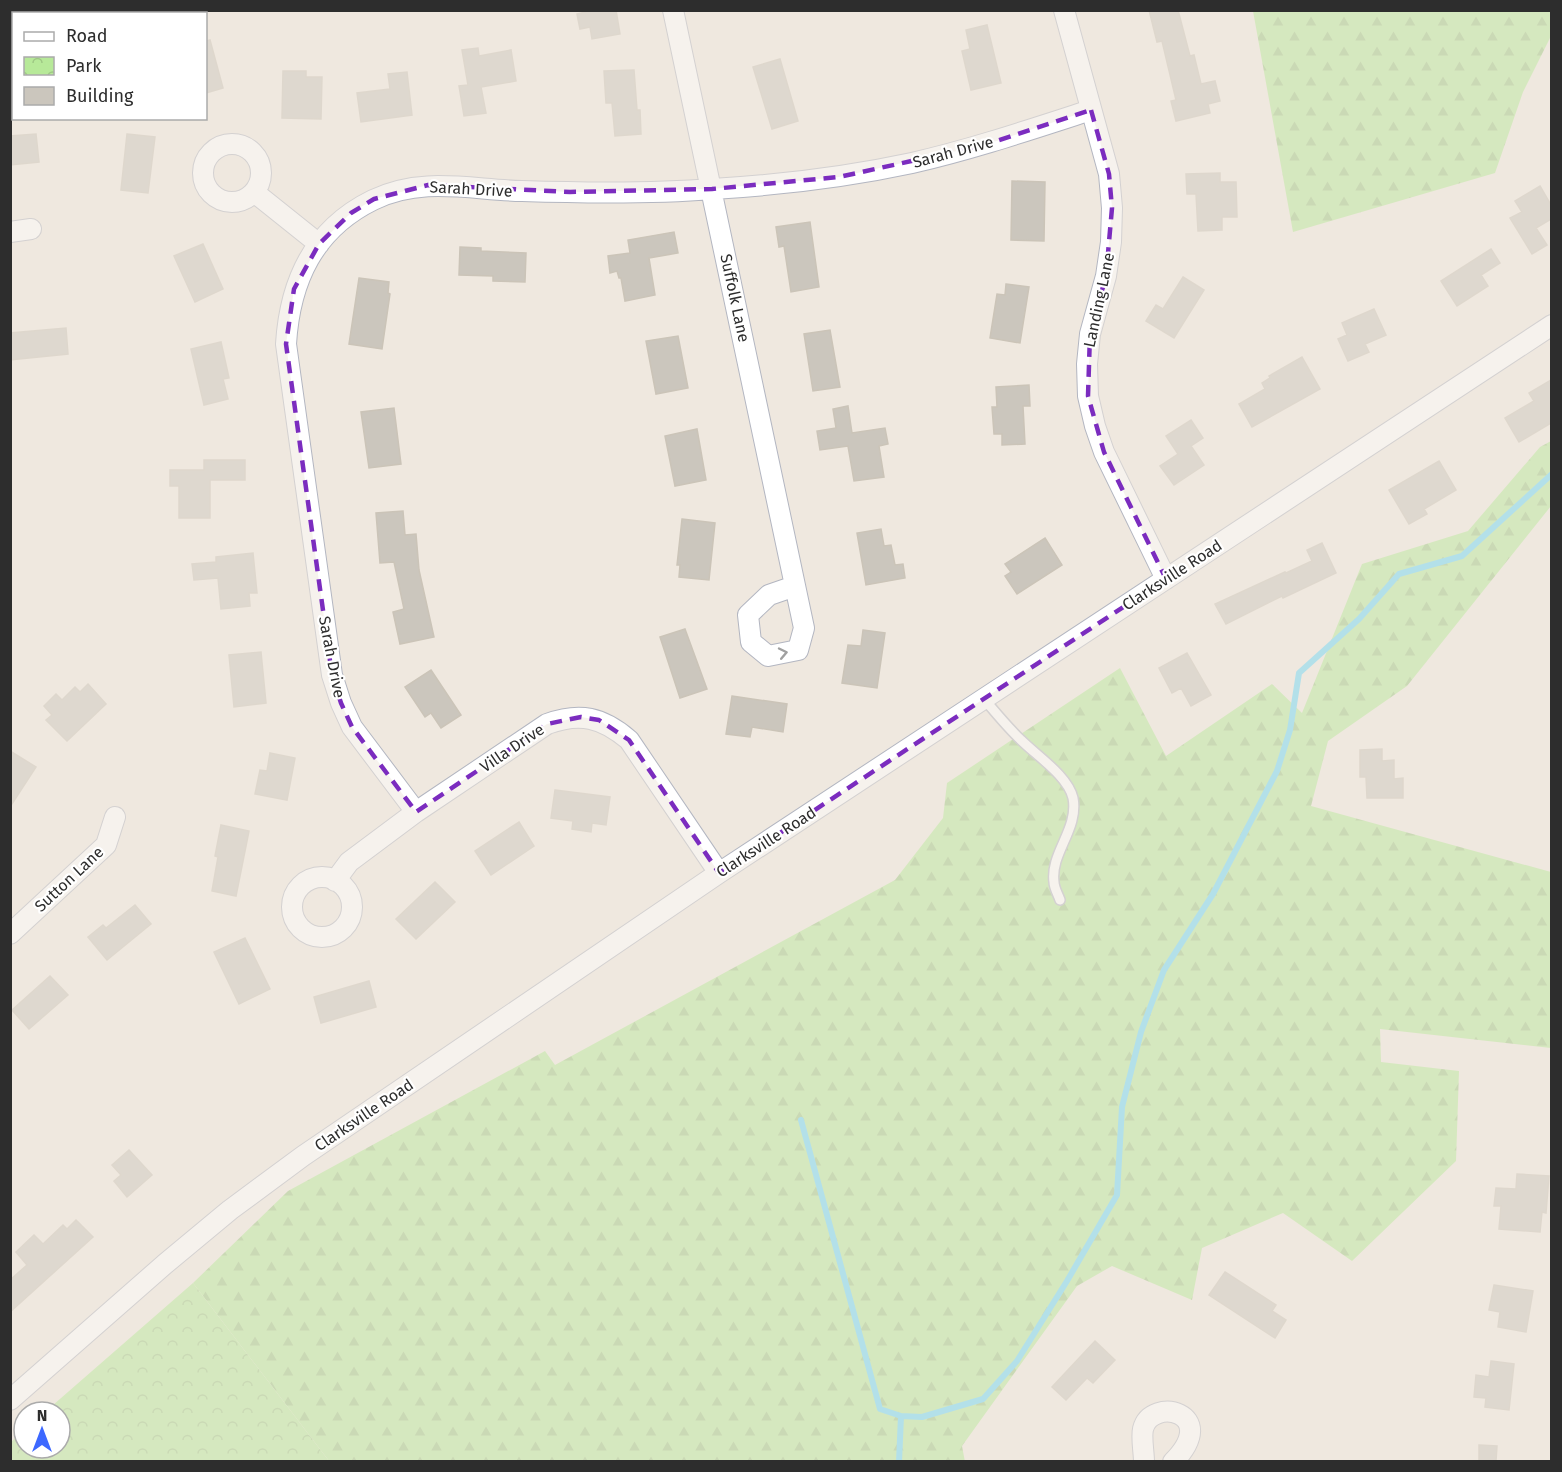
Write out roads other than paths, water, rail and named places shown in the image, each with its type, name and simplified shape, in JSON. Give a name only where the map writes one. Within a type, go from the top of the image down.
[{"type":"street","name":"Suffolk Lane","points":[[673,10],[804,628],[798,650],[768,656],[751,642],[748,615],[769,595],[795,586]]},
{"type":"street","name":"Landing Lane","points":[[1064,10],[1109,174],[1112,208],[1111,242],[1106,276],[1090,334],[1087,364],[1088,396],[1104,452],[1166,579]]},
{"type":"street","name":"Sarah Drive","points":[[416,812],[352,727],[340,703],[332,675],[286,344],[288,315],[294,289],[305,264],[334,226],[374,200],[399,190],[428,185],[559,192],[712,189],[839,177],[912,163],[984,144],[1091,110]]},
{"type":"street","points":[[254,192],[319,244]]},
{"type":"street","points":[[10,232],[31,229]]},
{"type":"street","name":"Clarksville Road","points":[[10,1400],[148,1278],[230,1210],[303,1156],[719,873],[1551,325]]},
{"type":"street","name":"Villa Drive","points":[[335,881],[349,862],[416,812],[547,724],[562,719],[581,717],[599,720],[615,728],[629,740],[719,873]]},
{"type":"street","name":"Sutton Lane","points":[[10,934],[106,845],[115,817]]},
{"type":"street","points":[[1144,1461],[1143,1428],[1151,1417],[1164,1411],[1175,1412],[1185,1418],[1190,1427],[1190,1438],[1183,1451],[1173,1461]]},
{"type":"lane","points":[[984,699],[1020,739],[1056,771],[1073,798],[1073,816],[1068,837],[1055,864],[1054,884],[1060,900]]},
{"type":"waterway","points":[[801,1120],[880,1409],[901,1416],[922,1417],[983,1399],[1017,1361],[1117,1195],[1122,1107],[1141,1032],[1164,970],[1213,894],[1277,771],[1290,730],[1299,673],[1359,619],[1399,574],[1462,556],[1552,474]]},
{"type":"waterway","points":[[899,1462],[901,1416]]}]
